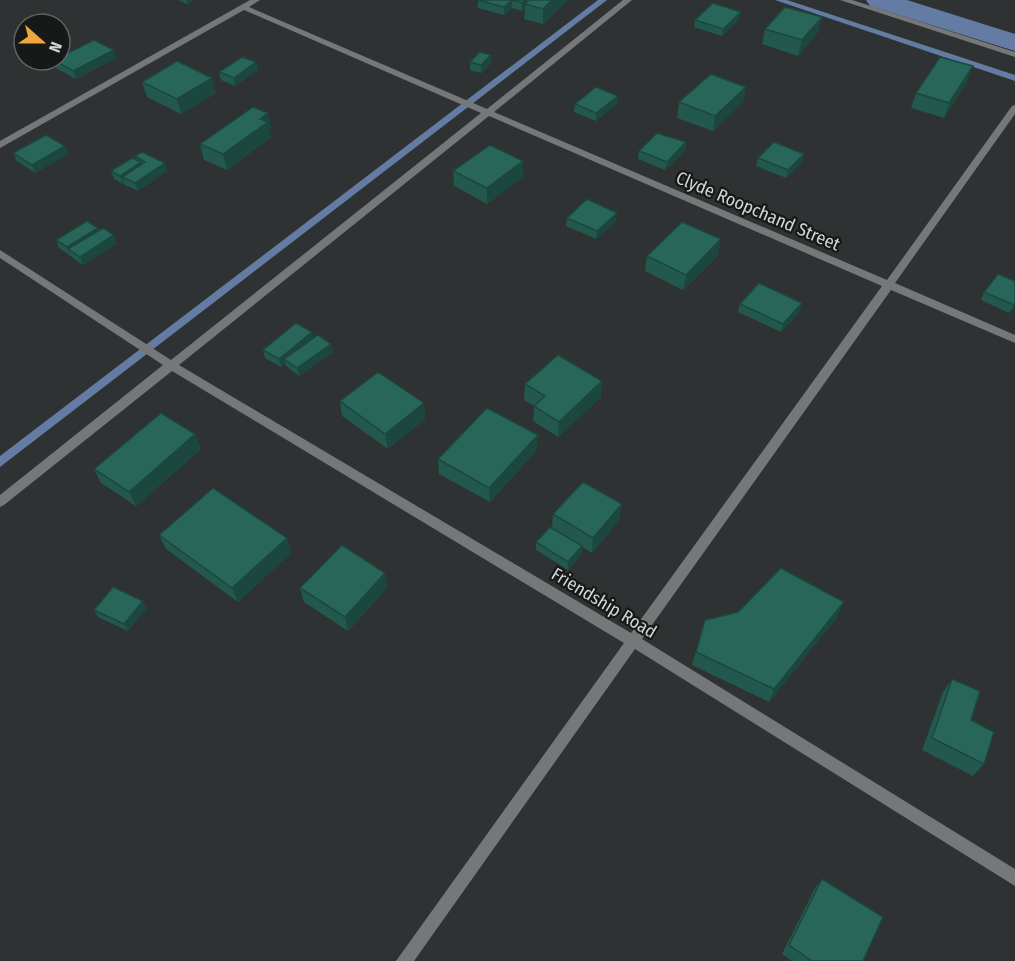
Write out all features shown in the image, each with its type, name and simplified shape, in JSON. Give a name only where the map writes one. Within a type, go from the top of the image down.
[{"type":"street","points":[[0,145],[256,0]]},
{"type":"street","points":[[0,502],[628,0]]},
{"type":"street","points":[[844,0],[1015,55]]},
{"type":"street","name":"Clyde Roopchand Street","points":[[243,7],[1015,339]]},
{"type":"street","points":[[404,961],[1015,108]]},
{"type":"street","name":"Friendship Road","points":[[0,253],[171,365],[633,641],[1015,878]]},
{"type":"building","points":[[478,0],[512,0],[504,7]]},
{"type":"building","points":[[529,0],[552,0],[543,9],[525,4]]},
{"type":"building","points":[[713,3],[741,12],[723,29],[695,20]]},
{"type":"building","points":[[785,7],[822,17],[802,40],[765,29]]},
{"type":"building","points":[[94,40],[114,50],[73,71],[72,51]]},
{"type":"building","points":[[480,52],[491,55],[481,65],[470,62]]},
{"type":"building","points":[[242,57],[256,62],[234,78],[219,72]]},
{"type":"building","points":[[940,57],[973,66],[949,103],[916,93]]},
{"type":"building","points":[[177,61],[212,78],[177,99],[142,82]]},
{"type":"building","points":[[711,74],[746,87],[715,116],[679,102]]},
{"type":"building","points":[[596,87],[618,96],[596,113],[575,104]]},
{"type":"building","points":[[253,107],[268,113],[260,119],[268,122],[223,154],[200,144]]},
{"type":"building","points":[[657,133],[686,142],[667,162],[639,151]]},
{"type":"building","points":[[46,135],[65,146],[32,165],[13,153]]},
{"type":"building","points":[[774,142],[804,154],[788,170],[758,158]]},
{"type":"building","points":[[490,145],[523,161],[487,188],[453,171]]},
{"type":"building","points":[[142,152],[165,163],[135,183],[122,177],[145,162],[135,156]]},
{"type":"building","points":[[132,158],[141,162],[120,176],[111,171]]},
{"type":"building","points":[[587,199],[617,213],[597,231],[567,218]]},
{"type":"building","points":[[87,221],[98,228],[67,247],[56,240]]},
{"type":"building","points":[[682,222],[721,239],[686,275],[647,256]]},
{"type":"building","points":[[103,228],[114,235],[80,257],[68,249]]},
{"type":"building","points":[[998,274],[1015,281],[1014,305],[984,292]]},
{"type":"building","points":[[759,283],[802,303],[783,324],[740,304]]},
{"type":"building","points":[[296,323],[312,332],[279,359],[263,350]]},
{"type":"building","points":[[318,335],[331,344],[297,368],[284,359]]},
{"type":"building","points":[[558,355],[602,381],[559,422],[534,406],[545,396],[525,384]]},
{"type":"building","points":[[378,372],[424,403],[385,434],[340,401]]},
{"type":"building","points":[[487,408],[538,435],[489,488],[438,459]]},
{"type":"building","points":[[161,413],[195,434],[129,492],[94,469]]},
{"type":"building","points":[[583,482],[622,504],[593,538],[553,514]]},
{"type":"building","points":[[213,488],[287,538],[232,588],[159,535]]},
{"type":"building","points":[[550,527],[582,546],[568,562],[536,542]]},
{"type":"building","points":[[342,545],[385,573],[345,617],[300,588]]},
{"type":"building","points":[[781,568],[844,602],[774,689],[696,652],[705,620],[738,612]]},
{"type":"building","points":[[113,587],[143,601],[124,624],[94,610]]},
{"type":"building","points":[[952,679],[980,691],[971,720],[994,732],[984,764],[932,738]]},
{"type":"building","points":[[822,879],[883,917],[863,961],[812,961],[789,945]]},
{"type":"waterway","points":[[0,462],[603,0]]},
{"type":"waterway","points":[[779,0],[1015,78]]},
{"type":"waterway","points":[[879,0],[1015,43]]}]
